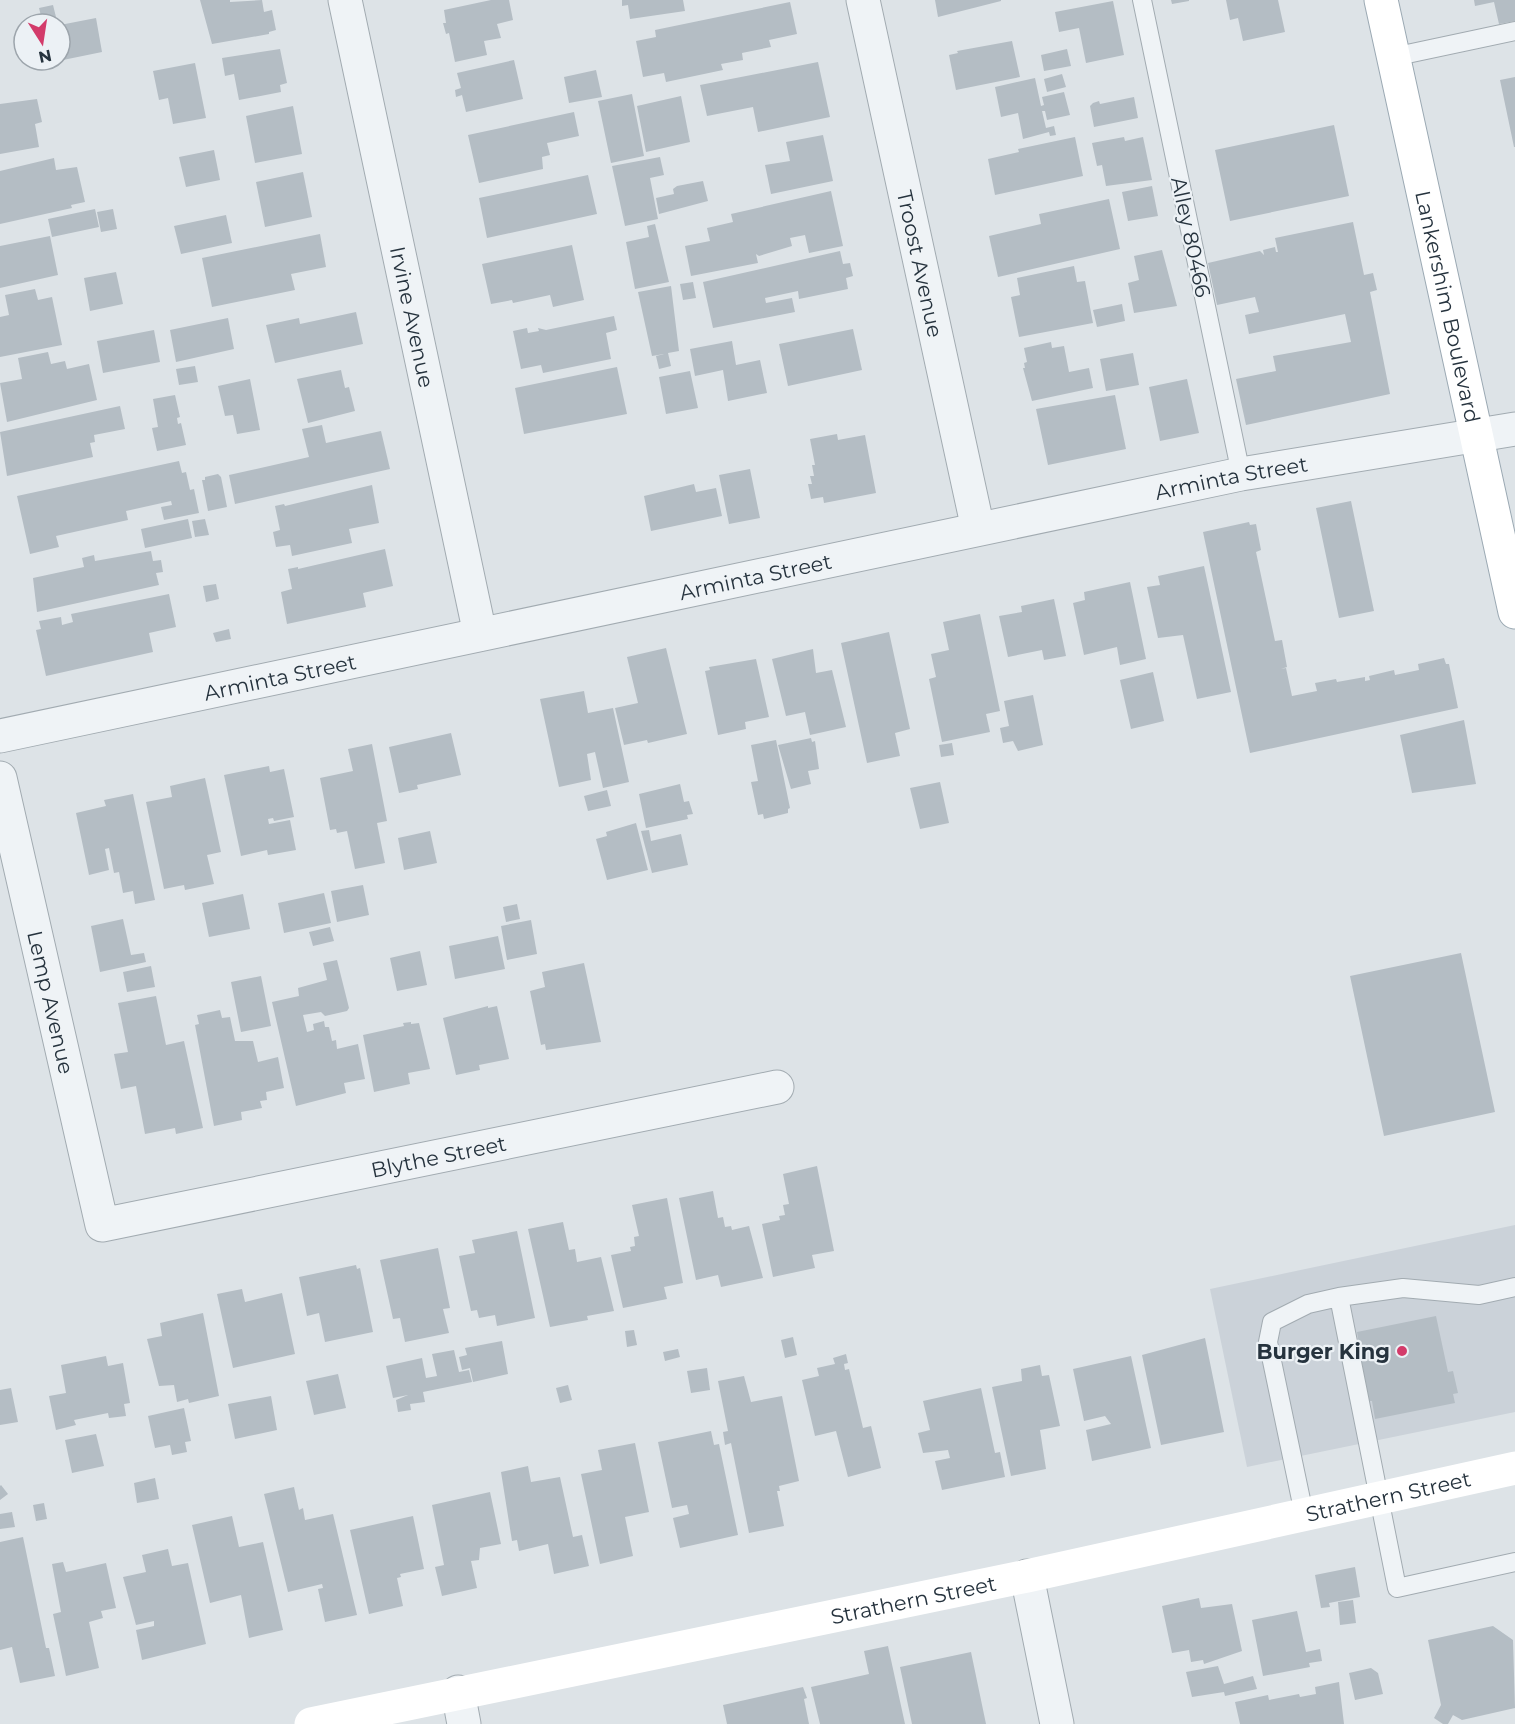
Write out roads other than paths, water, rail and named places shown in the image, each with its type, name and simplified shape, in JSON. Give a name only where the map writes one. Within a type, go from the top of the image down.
[{"type":"main road","name":"Lankershim Boulevard","points":[[1381,0],[1515,612]]},
{"type":"main road","name":"Strathern Street","points":[[311,1724],[1027,1576],[1515,1468]]},
{"type":"street","name":"Irvine Avenue","points":[[345,0],[480,634]]},
{"type":"street","name":"Troost Avenue","points":[[863,0],[978,529]]},
{"type":"street","name":"Arminta Street","points":[[0,736],[1241,474],[1515,429]]},
{"type":"street","name":"Lemp Avenue","points":[[0,778],[102,1225]]},
{"type":"street","name":"Blythe Street","points":[[102,1225],[777,1087]]},
{"type":"street","points":[[1027,1576],[1057,1724]]},
{"type":"street","points":[[458,1692],[464,1724]]},
{"type":"lane","name":"Alley 80466","points":[[1142,0],[1241,474]]},
{"type":"lane","points":[[1393,57],[1515,31]]},
{"type":"lane","points":[[1304,1514],[1268,1342],[1272,1322],[1308,1304],[1339,1297],[1403,1288],[1479,1295],[1515,1287]]},
{"type":"lane","points":[[1339,1297],[1396,1588],[1515,1562]]},
{"type":"place","name":"Burger King","points":[[1402,1351]]}]
